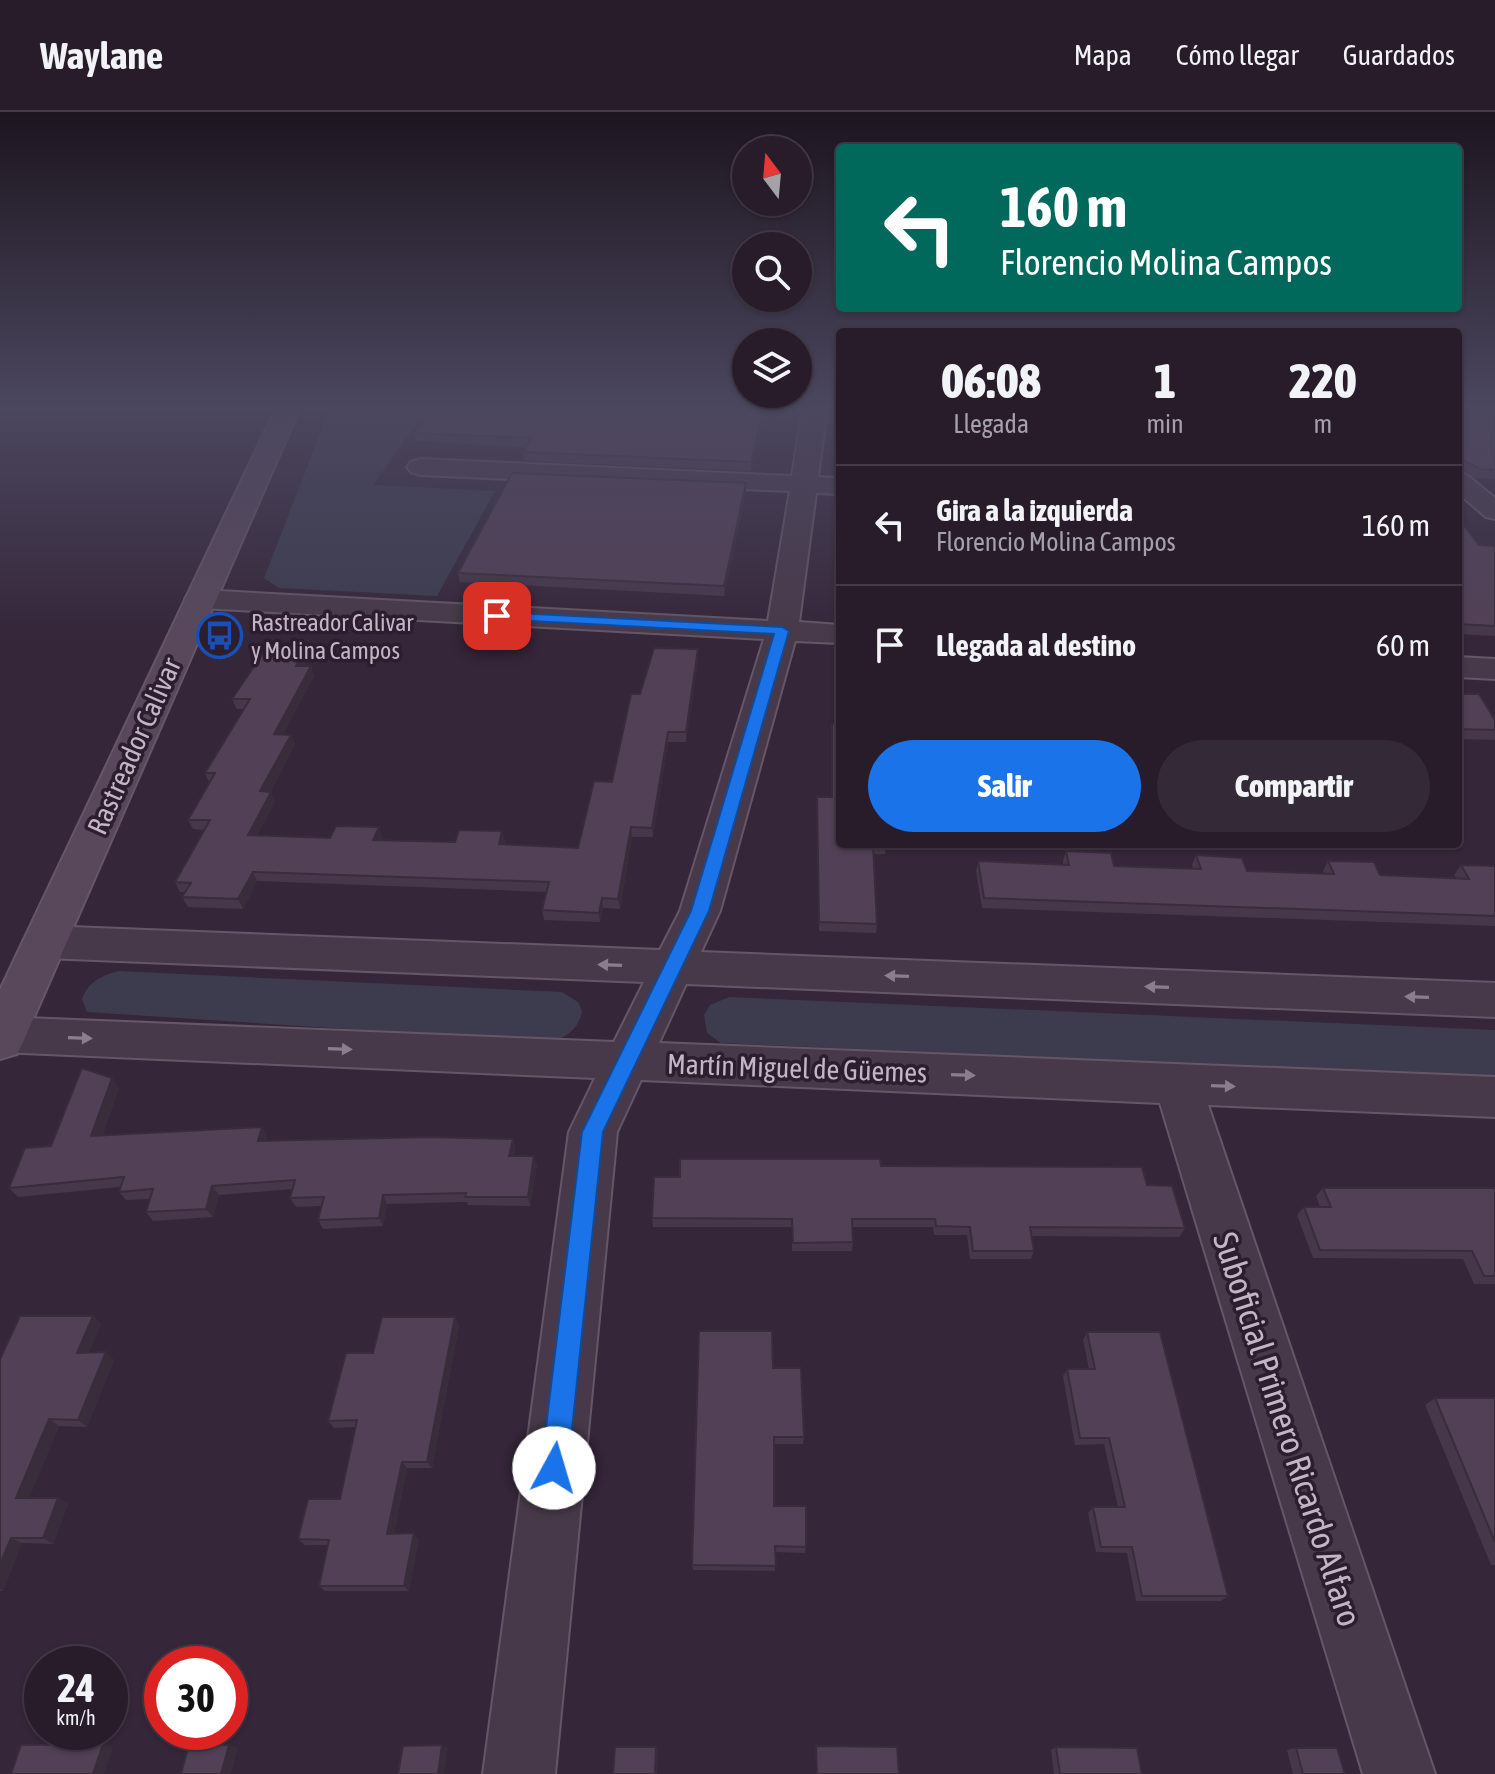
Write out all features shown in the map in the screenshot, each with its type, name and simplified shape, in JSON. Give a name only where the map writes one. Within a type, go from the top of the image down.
[{"type":"main road","name":"Rastreador Calivar","points":[[1,1037],[252,486]]},
{"type":"street","points":[[519,1774],[593,1132],[700,911],[823,486]]},
{"type":"street","points":[[1464,486],[1495,513]]},
{"type":"street","points":[[1462,513],[1495,513]]},
{"type":"street","points":[[200,599],[836,634]]},
{"type":"street","points":[[1462,667],[1495,669]]},
{"type":"street","points":[[45,942],[1495,1000]]},
{"type":"street","name":"Martín Miguel de Güemes","points":[[1,1037],[1495,1097]]},
{"type":"street","name":"Suboficial Primero Ricardo Alfaro","points":[[1178,1084],[1399,1774]]},
{"type":"shaded area","points":[[300,486],[495,491],[437,596],[279,588],[264,578]]},
{"type":"shaded area","points":[[119,971],[562,992],[578,1002],[582,1011],[577,1024],[568,1034],[543,1042],[87,1012],[82,999],[88,988],[101,977]]},
{"type":"shaded area","points":[[729,997],[1495,1030],[1495,1078],[721,1043],[707,1033],[704,1015],[710,1005]]},
{"type":"building","points":[[505,486],[745,486],[724,586],[458,573]]},
{"type":"building","points":[[1462,523],[1479,545],[1495,546],[1495,626],[1462,624]]},
{"type":"building","points":[[654,648],[698,649],[686,732],[668,732],[652,828],[631,827],[618,899],[602,898],[599,913],[542,910],[549,882],[253,872],[238,899],[182,897],[191,883],[175,882],[210,820],[188,820],[215,773],[205,773],[250,699],[232,699],[263,653],[303,654],[296,666],[311,666],[274,734],[291,735],[260,791],[271,792],[248,835],[330,838],[336,826],[379,827],[373,840],[455,842],[459,830],[502,831],[499,844],[578,848],[594,781],[612,782],[631,694],[640,694]]},
{"type":"building","points":[[1462,694],[1479,694],[1495,720],[1495,730],[1462,729]]},
{"type":"building","points":[[832,724],[836,724],[836,848],[873,848],[877,924],[819,922],[817,797],[832,797]]},
{"type":"building","points":[[1066,851],[1111,853],[1114,866],[1201,869],[1196,855],[1242,858],[1247,871],[1334,874],[1328,861],[1374,862],[1380,875],[1469,879],[1461,865],[1495,866],[1495,916],[984,898],[978,861],[1069,865]]},
{"type":"building","points":[[82,1068],[112,1078],[91,1136],[262,1127],[258,1141],[428,1137],[513,1139],[509,1156],[534,1156],[528,1197],[465,1197],[466,1193],[383,1195],[379,1218],[318,1220],[324,1197],[290,1198],[295,1180],[212,1186],[206,1209],[146,1212],[153,1189],[119,1192],[124,1177],[9,1188],[25,1148],[51,1146]]},
{"type":"building","points":[[680,1159],[880,1159],[881,1166],[1142,1167],[1147,1185],[1172,1186],[1185,1228],[1030,1227],[1034,1251],[973,1251],[970,1227],[936,1226],[935,1219],[852,1219],[853,1242],[793,1243],[792,1219],[652,1218],[654,1177],[680,1177]]},
{"type":"building","points":[[1323,1188],[1495,1188],[1495,1276],[1484,1276],[1472,1251],[1320,1250],[1304,1207],[1331,1207]]},
{"type":"building","points":[[20,1316],[93,1316],[77,1353],[106,1352],[78,1420],[49,1419],[16,1498],[58,1498],[43,1538],[11,1538],[0,1564],[0,1359]]},
{"type":"building","points":[[382,1317],[455,1317],[427,1462],[402,1462],[387,1534],[414,1533],[404,1586],[319,1586],[329,1540],[298,1539],[308,1499],[340,1499],[357,1420],[328,1421],[346,1353],[373,1353]]},
{"type":"building","points":[[699,1331],[772,1331],[773,1368],[801,1368],[804,1437],[774,1437],[774,1506],[806,1506],[806,1547],[775,1546],[776,1566],[692,1565]]},
{"type":"building","points":[[1087,1332],[1160,1332],[1228,1596],[1142,1596],[1132,1547],[1101,1547],[1093,1507],[1125,1507],[1109,1438],[1080,1438],[1067,1369],[1095,1369]]},
{"type":"building","points":[[1435,1398],[1495,1398],[1495,1542]]},
{"type":"building","points":[[21,1745],[24,1745],[24,1750],[101,1750],[93,1774],[11,1774]]},
{"type":"building","points":[[442,1745],[438,1774],[398,1774],[403,1746]]},
{"type":"building","points":[[816,1746],[897,1747],[899,1774],[817,1774]]},
{"type":"building","points":[[615,1747],[656,1747],[655,1774],[613,1774]]},
{"type":"building","points":[[1056,1747],[1137,1748],[1142,1774],[1060,1774]]},
{"type":"building","points":[[1296,1748],[1337,1748],[1345,1774],[1303,1774]]},
{"type":"building","points":[[187,1750],[228,1750],[221,1774],[181,1774]]},
{"type":"place","name":"Rastreador Calivar y Molina Campos","points":[[220,636]]},
{"type":"route","points":[[497,616],[782,631],[700,911],[593,1132],[554,1468]]}]
